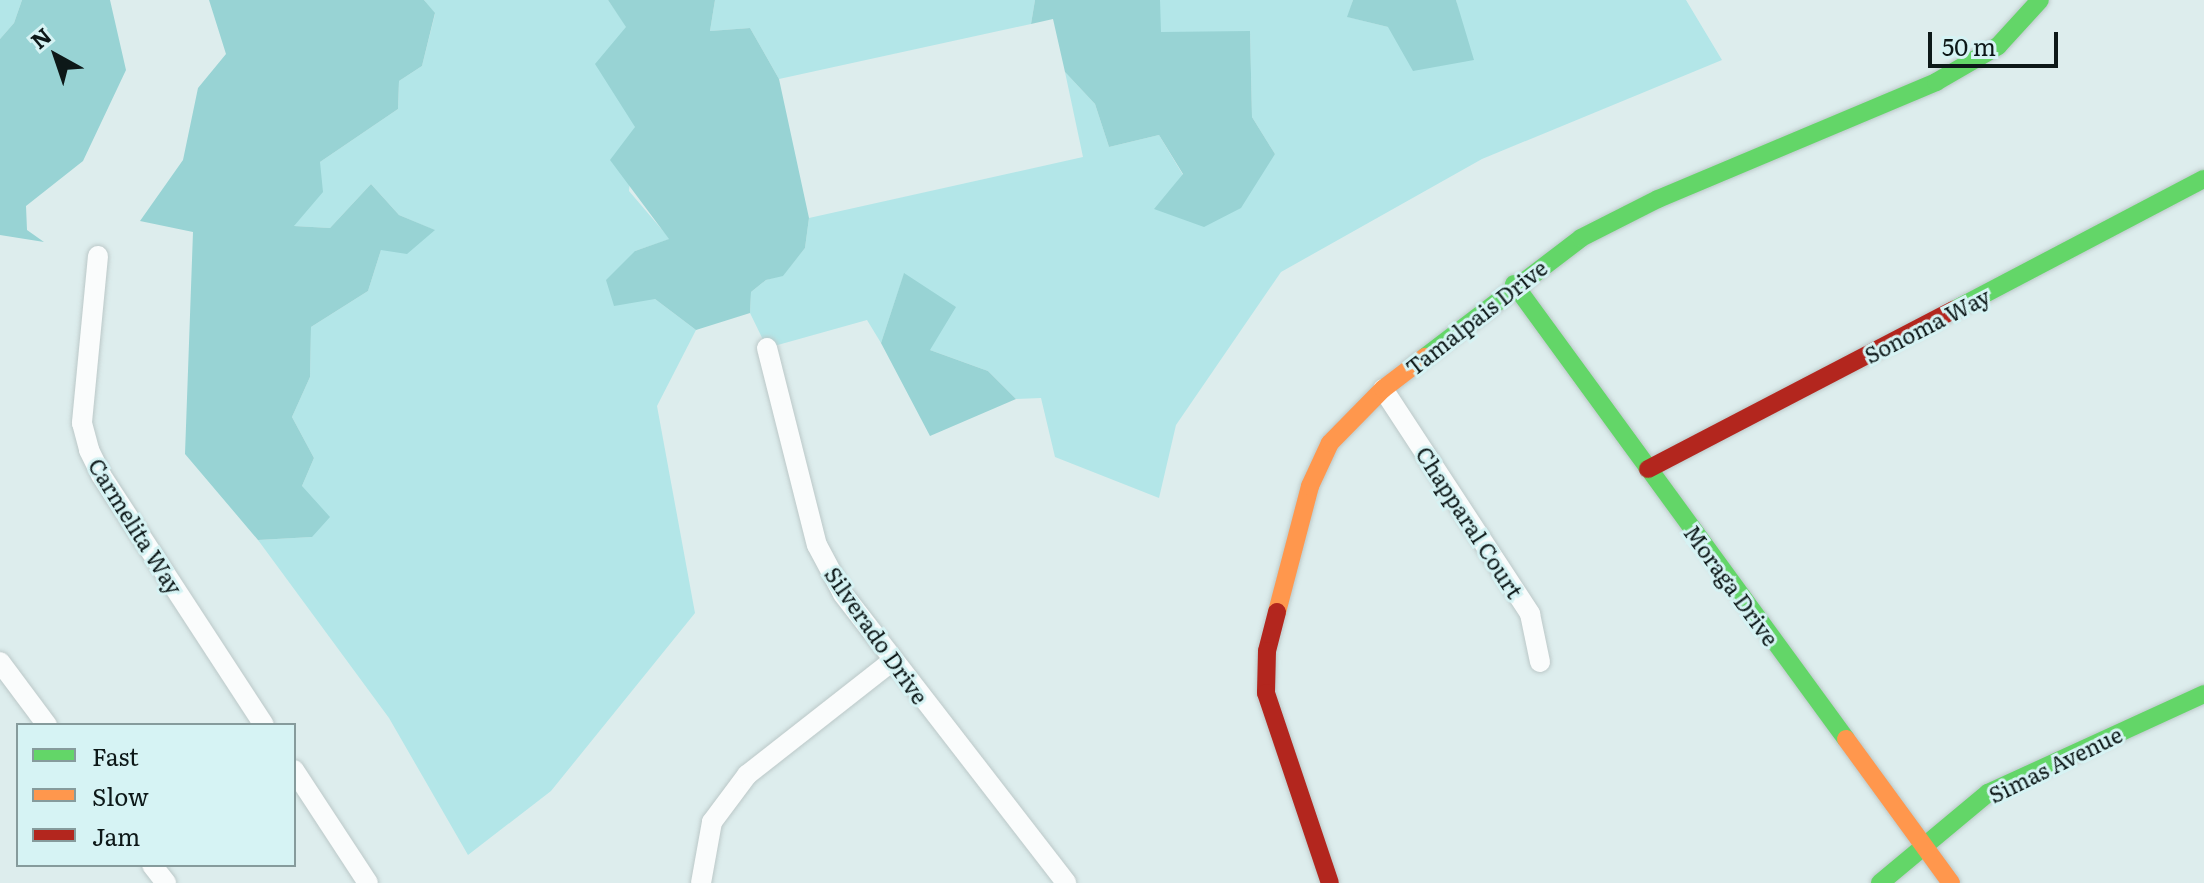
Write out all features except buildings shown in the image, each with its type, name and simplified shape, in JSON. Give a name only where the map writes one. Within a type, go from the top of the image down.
[{"type":"street","name":"Tamalpais Drive","points":[[1330,883],[1266,693],[1267,651],[1310,486],[1330,443],[1383,389],[1514,284],[1581,238],[1658,199],[1936,82],[1998,46],[2040,0]]},
{"type":"street","name":"Sonoma Way","points":[[1648,469],[2204,179]]},
{"type":"street","name":"Carmelita Way","points":[[98,256],[82,423],[89,450],[101,475],[263,723]]},
{"type":"street","name":"Moraga Drive","points":[[1514,284],[1922,849],[1951,883]]},
{"type":"street","name":"Silverado Drive","points":[[767,348],[817,545],[843,594],[891,662],[1066,883]]},
{"type":"street","name":"Chapparal Court","points":[[1383,389],[1530,614],[1540,662]]},
{"type":"street","points":[[0,662],[46,723]]},
{"type":"street","points":[[701,883],[712,822],[747,775],[891,662]]},
{"type":"street","name":"Simas Avenue","points":[[1880,883],[1988,793],[2204,694]]},
{"type":"street","points":[[296,773],[368,883]]},
{"type":"street","points":[[154,867],[166,883]]},
{"type":"shaded area","points":[[0,0],[22,0],[14,23],[0,39]]},
{"type":"shaded area","points":[[22,0],[110,0],[126,70],[83,161],[26,206],[27,230],[44,242],[0,235],[0,39],[14,23]]},
{"type":"shaded area","points":[[209,0],[424,0],[435,13],[422,66],[399,81],[398,109],[320,162],[323,192],[294,226],[330,228],[371,184],[399,215],[435,230],[407,254],[381,250],[368,291],[311,327],[310,377],[292,417],[314,458],[302,486],[330,517],[312,537],[258,540],[185,454],[193,232],[140,221],[183,160],[198,88],[226,54]]},
{"type":"shaded area","points":[[424,0],[608,0],[627,27],[635,127],[629,191],[670,239],[635,251],[655,299],[696,330],[657,406],[695,613],[551,791],[468,855],[389,718],[258,540],[312,537],[302,486],[314,458],[292,417],[310,377],[311,327],[368,291],[381,250],[434,230],[399,215],[371,184],[330,228],[294,226],[320,162],[398,109],[399,81],[422,66],[435,14]]},
{"type":"shaded area","points":[[608,0],[715,0],[710,31],[750,28],[779,79],[809,218],[805,248],[783,276],[766,280],[751,292],[750,313],[696,330],[655,299],[614,306],[606,280],[635,251],[669,239],[610,160],[635,127],[595,64],[626,27]]},
{"type":"shaded area","points":[[715,0],[1035,0],[1031,24],[779,79],[750,28],[710,31]]},
{"type":"shaded area","points":[[1035,0],[1160,0],[1161,32],[1250,31],[1252,117],[1275,154],[1241,208],[1204,227],[1154,209],[1183,174],[1159,135],[1109,147],[1095,104],[1065,72],[1053,19],[1031,24]]},
{"type":"shaded area","points":[[1160,0],[1353,0],[1348,17],[1388,27],[1459,13],[1456,0],[1686,0],[1722,60],[1482,159],[1281,272],[1176,425],[1159,498],[1055,457],[1041,398],[1016,399],[988,371],[930,350],[904,274],[881,343],[867,320],[767,348],[750,313],[751,292],[766,280],[783,275],[805,248],[809,218],[1083,157],[1065,72],[1095,104],[1109,147],[1159,135],[1183,175],[1155,209],[1275,154],[1252,117],[1250,32],[1160,32]]},
{"type":"shaded area","points":[[1353,0],[1456,0],[1474,60],[1413,71],[1388,27],[1347,17]]},
{"type":"shaded area","points":[[904,273],[956,307],[930,350],[988,371],[1016,399],[930,436],[881,343]]},
{"type":"traffic: fast","points":[[1425,357],[1581,238],[1658,199],[1936,82],[1998,46],[2040,0]]},
{"type":"traffic: fast","points":[[1954,310],[2204,179]]},
{"type":"traffic: fast","points":[[1514,284],[1846,739]]},
{"type":"traffic: fast","points":[[1880,883],[1988,793],[2204,694]]},
{"type":"traffic: slow","points":[[1277,612],[1310,486],[1330,443],[1383,389],[1425,357]]},
{"type":"traffic: slow","points":[[1846,739],[1951,883]]},
{"type":"traffic: jam","points":[[1648,469],[1954,310]]},
{"type":"traffic: jam","points":[[1277,612],[1267,651],[1266,693],[1330,883]]}]
